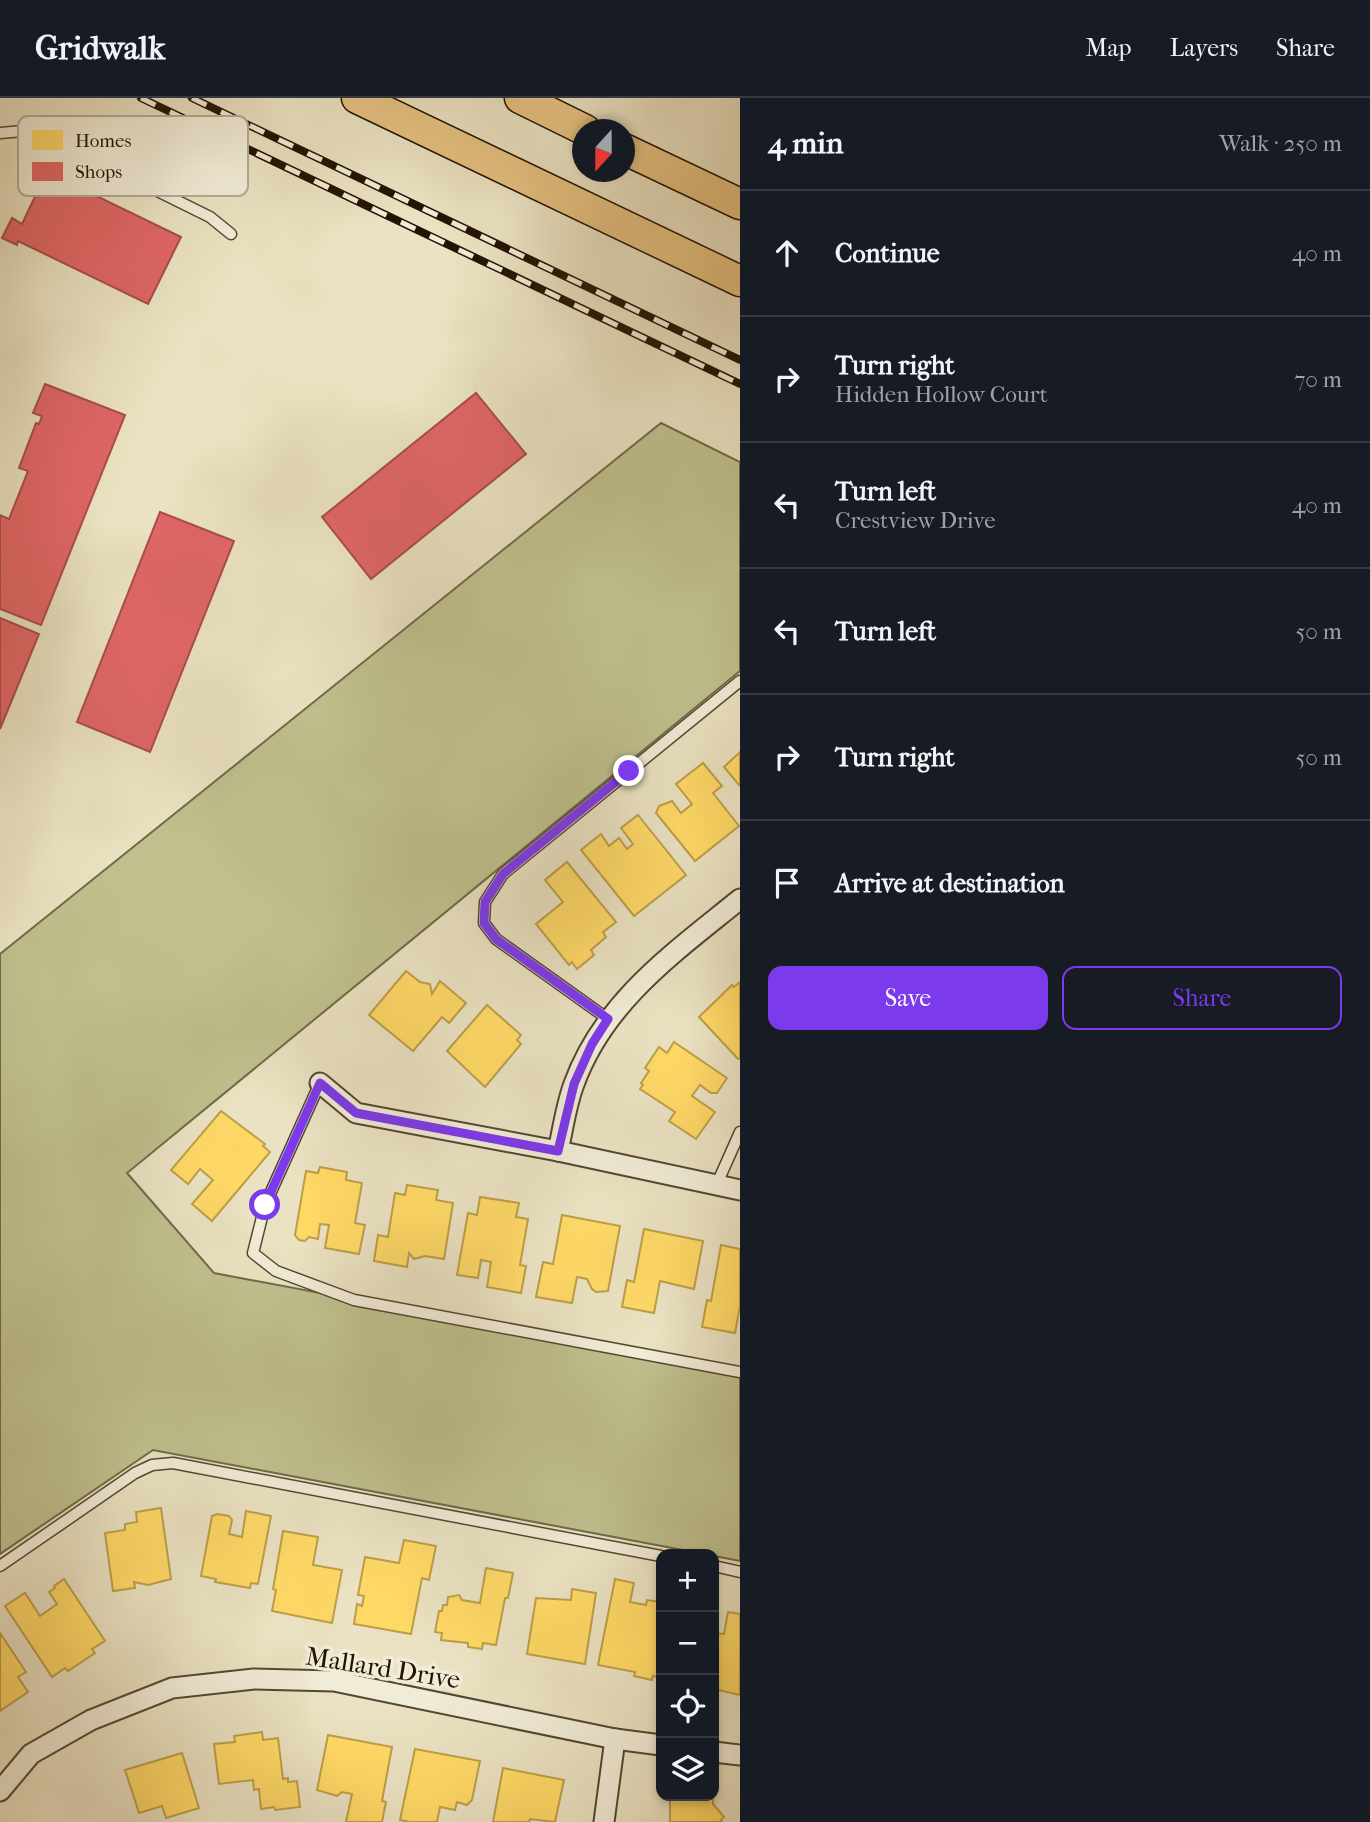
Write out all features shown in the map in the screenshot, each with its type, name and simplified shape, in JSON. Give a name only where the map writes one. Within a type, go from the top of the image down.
[{"type":"main road","points":[[520,98],[572,124]]},
{"type":"main road","points":[[374,102],[740,281]]},
{"type":"main road","points":[[635,154],[740,204]]},
{"type":"street","points":[[558,1151],[574,1084],[592,1044],[608,1019],[663,961],[740,899]]},
{"type":"street","points":[[320,1083],[356,1113],[558,1151],[740,1190]]},
{"type":"street","name":"Mallard Drive","points":[[0,1791],[31,1754],[91,1720],[172,1688],[254,1679],[334,1681],[615,1739],[656,1744]]},
{"type":"street","points":[[604,1822],[615,1739]]},
{"type":"street","points":[[719,1753],[740,1755]]},
{"type":"lane","points":[[0,133],[18,131]]},
{"type":"lane","points":[[168,196],[210,217],[231,234]]},
{"type":"lane","points":[[608,1019],[496,939],[484,923],[485,902],[503,874],[740,681]]},
{"type":"lane","points":[[320,1083],[265,1205],[253,1253],[276,1270],[354,1300],[740,1372]]},
{"type":"lane","points":[[716,1186],[740,1132]]},
{"type":"lane","points":[[0,1566],[135,1473],[152,1465],[173,1463],[656,1555]]},
{"type":"lane","points":[[719,1567],[740,1572]]},
{"type":"green space","points":[[661,423],[740,462],[740,671],[127,1173],[214,1273],[740,1372],[740,1561],[719,1557],[719,1549],[678,1549],[153,1450],[0,1554],[0,954]]},
{"type":"building: Homes","points":[[740,752],[740,786],[724,767]]},
{"type":"building: Homes","points":[[703,763],[722,786],[713,793],[739,826],[695,861],[656,813],[659,806],[672,801],[681,813],[692,804],[676,784]]},
{"type":"building: Homes","points":[[638,815],[686,875],[634,916],[581,850],[601,834],[609,846],[619,838],[627,849],[633,844],[621,828]]},
{"type":"building: Homes","points":[[567,862],[616,922],[603,932],[606,937],[591,950],[594,955],[577,969],[572,962],[569,965],[536,924],[563,902],[545,880]]},
{"type":"building: Homes","points":[[406,971],[420,982],[430,984],[432,994],[440,981],[466,1003],[449,1023],[442,1017],[413,1051],[369,1015]]},
{"type":"building: Homes","points":[[740,982],[738,1059],[699,1017],[732,985],[734,987]]},
{"type":"building: Homes","points":[[487,1005],[521,1035],[517,1040],[521,1044],[485,1087],[447,1051]]},
{"type":"building: Homes","points":[[674,1042],[727,1078],[717,1093],[711,1093],[700,1085],[692,1096],[715,1112],[696,1139],[669,1121],[675,1112],[640,1089],[649,1071],[645,1068],[659,1047],[667,1053]]},
{"type":"building: Homes","points":[[221,1111],[265,1144],[263,1146],[270,1152],[212,1221],[192,1204],[213,1180],[200,1169],[188,1184],[171,1170]]},
{"type":"building: Homes","points":[[320,1167],[347,1172],[346,1180],[362,1183],[355,1223],[365,1225],[359,1254],[325,1248],[329,1225],[320,1224],[318,1239],[309,1237],[305,1241],[299,1240],[295,1235],[306,1171],[318,1173]]},
{"type":"building: Homes","points":[[407,1185],[438,1190],[436,1200],[453,1203],[444,1259],[425,1256],[414,1259],[409,1253],[407,1267],[374,1261],[378,1235],[388,1237],[395,1193],[405,1195]]},
{"type":"building: Homes","points":[[480,1197],[519,1203],[516,1217],[528,1219],[520,1265],[526,1266],[521,1293],[487,1287],[491,1262],[481,1260],[478,1278],[457,1275],[468,1213],[477,1215]]},
{"type":"building: Homes","points":[[562,1215],[620,1226],[608,1291],[596,1292],[587,1279],[577,1277],[572,1303],[536,1297],[543,1262],[553,1264]]},
{"type":"building: Homes","points":[[644,1229],[703,1241],[694,1289],[660,1281],[654,1313],[622,1307],[627,1280],[634,1282]]},
{"type":"building: Homes","points":[[721,1245],[740,1249],[740,1306],[735,1333],[702,1327],[707,1300],[711,1301]]},
{"type":"building: Homes","points":[[161,1508],[171,1579],[148,1585],[134,1582],[135,1588],[113,1591],[105,1533],[125,1530],[125,1524],[137,1522],[136,1512]]},
{"type":"building: Homes","points":[[246,1511],[271,1516],[258,1584],[251,1583],[250,1588],[215,1582],[216,1579],[201,1576],[212,1516],[229,1516],[232,1520],[229,1534],[242,1537]]},
{"type":"building: Homes","points":[[283,1531],[318,1537],[313,1565],[342,1570],[332,1623],[272,1611]]},
{"type":"building: Homes","points":[[404,1540],[436,1546],[429,1580],[422,1578],[411,1634],[354,1624],[357,1604],[362,1606],[364,1596],[358,1595],[365,1557],[399,1563]]},
{"type":"building: Homes","points":[[486,1568],[513,1573],[496,1645],[483,1643],[482,1649],[468,1647],[468,1643],[441,1640],[442,1633],[435,1632],[439,1611],[442,1611],[443,1605],[447,1605],[448,1597],[459,1595],[462,1600],[480,1603]]},
{"type":"building: Homes","points":[[64,1579],[105,1641],[92,1649],[95,1653],[68,1671],[65,1668],[52,1677],[5,1606],[25,1593],[40,1616],[57,1604],[49,1592]]},
{"type":"building: Homes","points":[[615,1579],[634,1583],[630,1602],[646,1605],[647,1600],[656,1601],[656,1677],[653,1676],[652,1680],[634,1676],[635,1672],[598,1665]]},
{"type":"building: Homes","points":[[572,1589],[596,1593],[585,1664],[527,1654],[536,1598],[571,1600]]},
{"type":"building: Homes","points":[[728,1612],[740,1614],[740,1695],[719,1690],[719,1634],[724,1634]]},
{"type":"building: Homes","points":[[0,1633],[26,1672],[18,1677],[28,1692],[0,1711]]},
{"type":"building: Homes","points":[[262,1732],[263,1740],[278,1738],[283,1779],[288,1778],[288,1782],[297,1781],[300,1807],[261,1809],[259,1789],[254,1790],[253,1780],[219,1784],[214,1744],[235,1742],[234,1736]]},
{"type":"building: Homes","points":[[328,1735],[392,1747],[382,1801],[386,1802],[382,1822],[346,1822],[352,1794],[342,1792],[337,1796],[317,1790]]},
{"type":"building: Homes","points":[[415,1749],[480,1761],[472,1800],[467,1805],[457,1802],[455,1810],[440,1807],[437,1822],[400,1820]]},
{"type":"building: Homes","points":[[182,1753],[199,1808],[166,1818],[162,1806],[139,1813],[125,1770]]},
{"type":"building: Homes","points":[[503,1768],[564,1780],[555,1822],[530,1819],[529,1822],[493,1822]]},
{"type":"building: Homes","points":[[670,1801],[713,1801],[724,1817],[722,1822],[670,1822]]},
{"type":"building: Shops","points":[[35,196],[96,196],[181,237],[148,304],[18,241],[17,245],[2,238],[12,218],[22,224]]},
{"type":"building: Shops","points":[[45,384],[125,415],[41,625],[0,609],[0,515],[9,519],[28,471],[19,468],[36,423],[39,424],[42,416],[33,413]]},
{"type":"building: Shops","points":[[476,393],[526,454],[371,579],[322,517]]},
{"type":"building: Shops","points":[[160,512],[234,541],[150,752],[77,722]]},
{"type":"building: Shops","points":[[0,618],[39,634],[0,729]]},
{"type":"railway","points":[[141,98],[179,116]]},
{"type":"railway","points":[[192,98],[230,116]]},
{"type":"railway","points":[[248,125],[740,360]]},
{"type":"railway","points":[[248,149],[740,384]]},
{"type":"route","points":[[265,1205],[320,1083],[356,1113],[558,1151],[574,1084],[592,1044],[608,1019],[496,939],[484,923],[485,902],[503,874],[629,771]]}]
